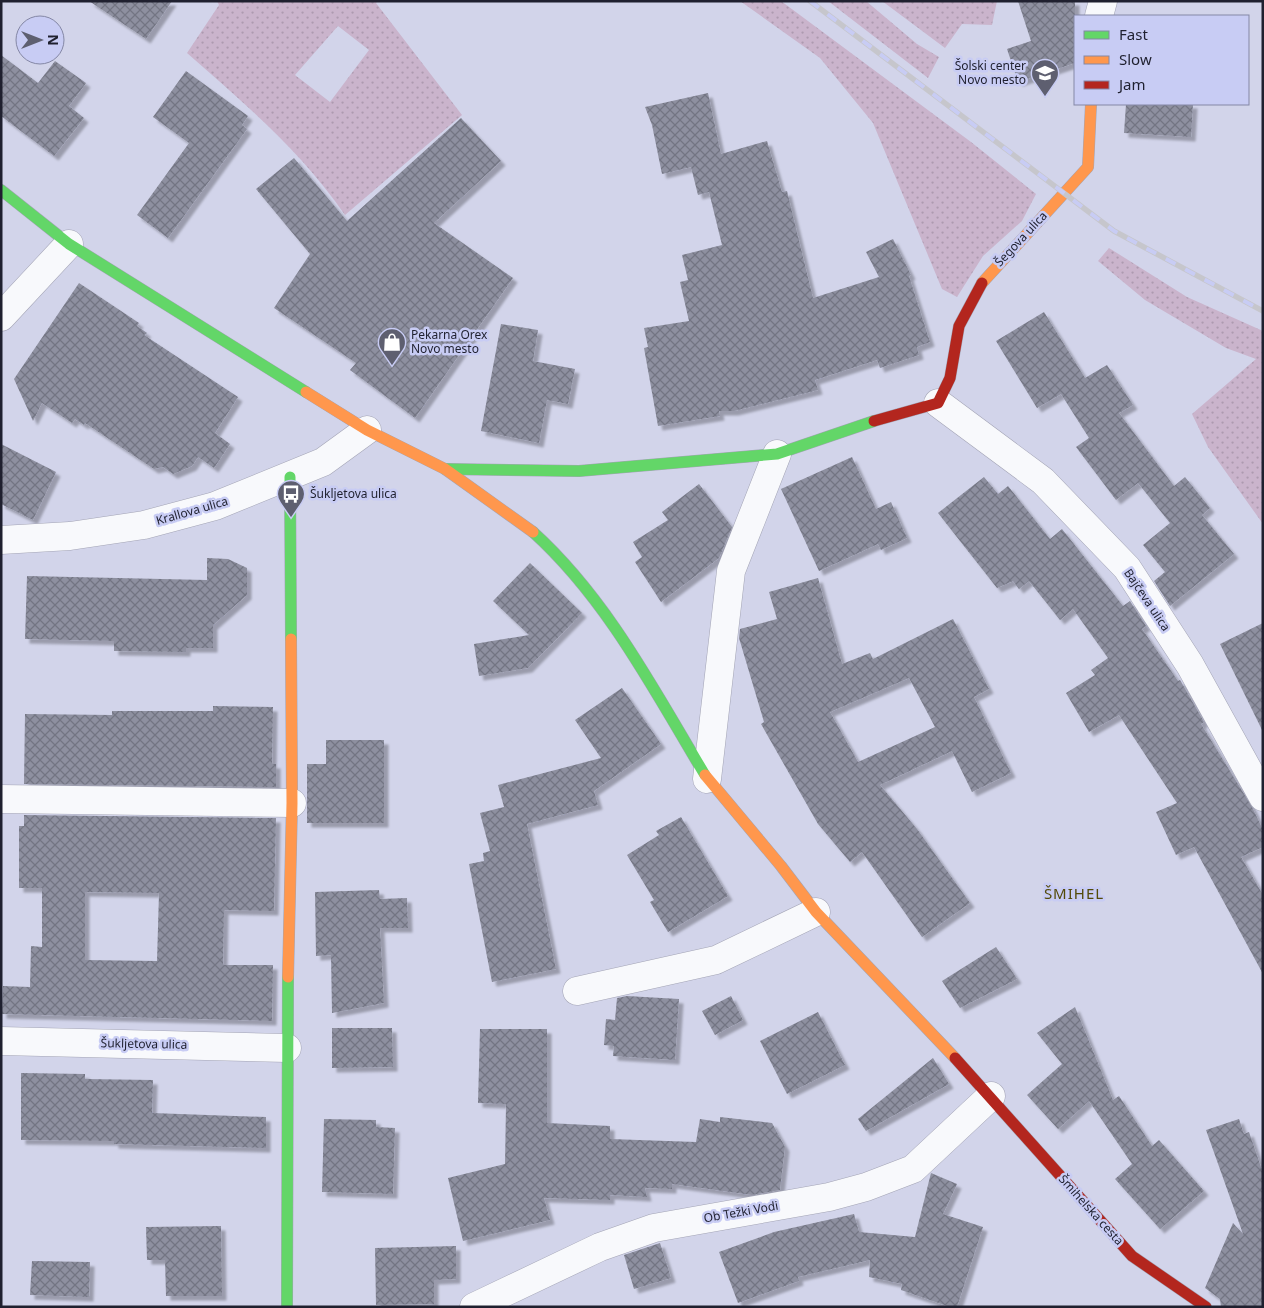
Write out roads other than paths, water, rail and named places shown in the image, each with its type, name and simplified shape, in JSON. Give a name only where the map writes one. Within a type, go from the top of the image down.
[{"type":"street","points":[[1099,15],[1103,1]]},
{"type":"street","name":"Šegova ulica","points":[[938,404],[950,378],[959,326],[984,278],[1088,167],[1091,105]]},
{"type":"street","name":"Šmihelska cesta","points":[[1,190],[69,244],[367,430],[445,469],[521,522],[561,560],[622,636],[707,779],[781,866],[816,912],[991,1096],[1132,1256],[1206,1307]]},
{"type":"street","points":[[1,317],[69,244]]},
{"type":"street","points":[[445,469],[579,471],[777,454],[858,426],[938,404]]},
{"type":"street","name":"Bajčeva ulica","points":[[938,404],[1043,480],[1127,568],[1190,665],[1263,797]]},
{"type":"street","name":"Krallova ulica","points":[[1,540],[70,536],[144,525],[215,506],[323,462],[367,430]]},
{"type":"street","points":[[707,779],[731,571],[777,454]]},
{"type":"street","points":[[287,1307],[289,1222],[287,1048],[292,803],[290,477]]},
{"type":"street","points":[[1,799],[292,803]]},
{"type":"street","points":[[576,991],[716,960],[816,912]]},
{"type":"street","name":"Šukljetova ulica","points":[[1,1040],[287,1048]]},
{"type":"street","name":"Ob Težki Vodi","points":[[474,1307],[600,1247],[654,1228],[829,1197],[866,1187],[913,1169],[991,1096]]},
{"type":"railway","points":[[810,1],[1114,231],[1263,311]]},
{"type":"place","name":"Šolski center Novo mesto","points":[[1045,97]]},
{"type":"place","name":"Pekarna Orex Novo mesto","points":[[392,366]]},
{"type":"place","name":"Šukljetova ulica","points":[[291,518]]},
{"type":"district","name":"ŠMIHEL","points":[[1074,894]]}]
